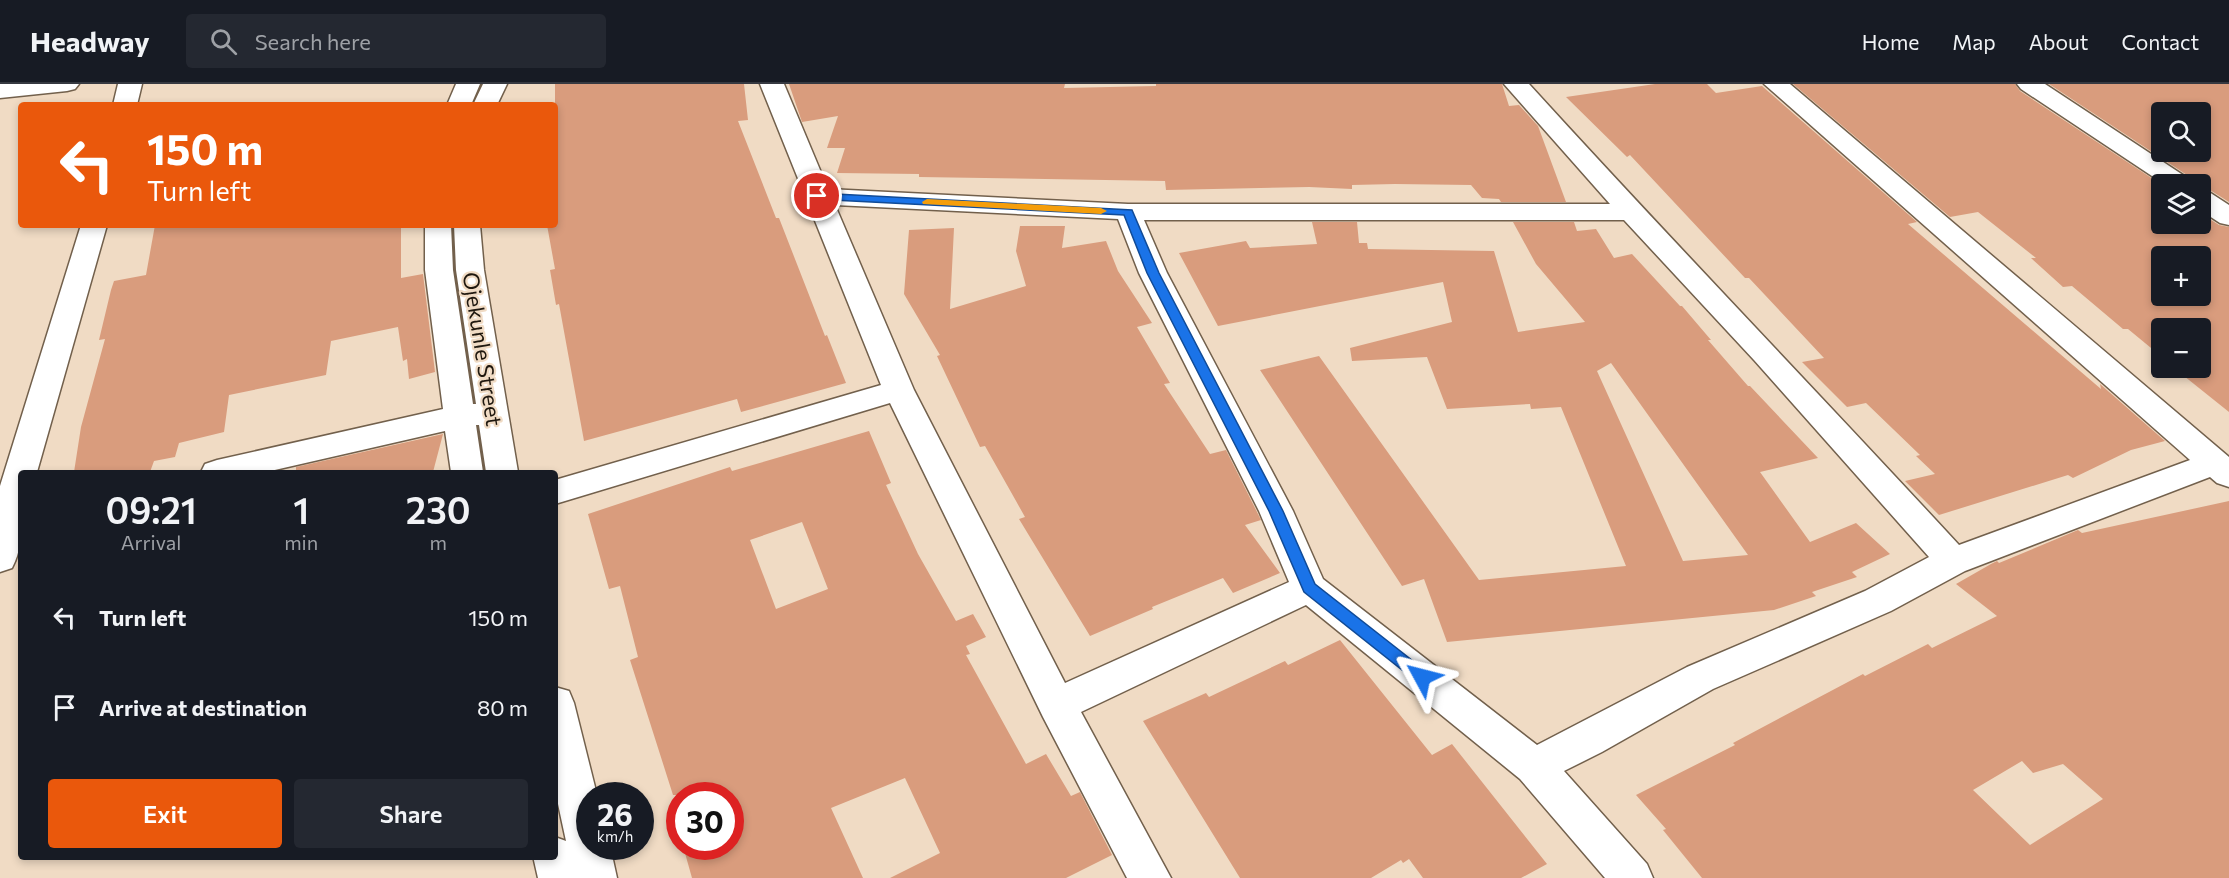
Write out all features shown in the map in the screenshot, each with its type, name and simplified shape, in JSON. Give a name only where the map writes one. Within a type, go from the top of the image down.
[{"type":"street","points":[[0,91],[67,84]]},
{"type":"street","points":[[126,102],[130,84]]},
{"type":"street","points":[[460,102],[468,84]]},
{"type":"street","points":[[486,102],[495,84]]},
{"type":"street","points":[[772,84],[899,390],[1057,705],[1150,878]]},
{"type":"street","points":[[1516,84],[1631,212],[1766,353],[1953,561]]},
{"type":"street","points":[[1776,84],[2222,469]]},
{"type":"street","points":[[2029,84],[2165,174]]},
{"type":"street","points":[[817,196],[1128,212],[1631,212]]},
{"type":"street","points":[[2211,205],[2229,217]]},
{"type":"street","points":[[1128,212],[1153,273],[1276,511],[1310,588],[1534,766],[1632,878]]},
{"type":"street","points":[[21,470],[93,228]]},
{"type":"street","name":"Ojekunle Street","points":[[438,228],[439,270],[467,470]]},
{"type":"street","name":"Ojekunle Street","points":[[466,228],[470,270],[502,470]]},
{"type":"street","points":[[558,491],[899,390]]},
{"type":"street","points":[[226,470],[458,417],[493,412]]},
{"type":"street","points":[[1534,766],[1588,740],[1700,678],[1878,601],[1953,561],[2222,469]]},
{"type":"street","points":[[0,558],[14,494]]},
{"type":"street","points":[[1057,705],[1310,588]]},
{"type":"street","points":[[558,716],[596,878]]},
{"type":"street","points":[[555,860],[560,878]]},
{"type":"building","points":[[555,84],[744,84],[748,120],[738,121],[776,218],[779,218],[846,383],[741,412],[737,399],[584,441],[559,304],[556,305],[550,270],[555,269],[548,228],[558,228],[558,102],[555,102]]},
{"type":"building","points":[[789,84],[1065,84],[1064,88],[1156,86],[1156,84],[1502,84],[1509,106],[1519,105],[1538,126],[1566,202],[1501,202],[1499,199],[1482,198],[1471,185],[1395,184],[1352,185],[1352,189],[1309,187],[1166,190],[1165,181],[919,177],[919,174],[837,173],[845,148],[827,148],[838,116],[802,122]]},
{"type":"building","points":[[1655,84],[1707,84],[1716,93],[1762,86],[1917,222],[1908,224],[2165,441],[2131,450],[2073,478],[2068,475],[1939,515],[1905,481],[1935,474],[1916,456],[1920,455],[1866,403],[1847,407],[1802,362],[1824,358],[1749,278],[1745,278],[1630,155],[1627,157],[1566,97]]},
{"type":"building","points":[[1793,84],[2015,84],[2020,91],[2151,178],[2151,234],[2211,234],[2211,220],[2229,227],[2229,412],[2186,378],[2211,378],[2211,318],[2151,318],[2151,348],[2128,329],[2123,329],[2072,286],[2063,287],[2031,258],[2036,258],[1978,212],[1950,217]]},
{"type":"building","points":[[2049,84],[2229,84],[2229,202],[2211,191],[2211,174],[2185,174],[2167,162],[2211,162],[2211,102],[2151,102],[2151,151]]},
{"type":"building","points":[[1312,222],[1357,222],[1359,243],[1367,243],[1368,249],[1494,251],[1518,332],[1585,322],[1536,264],[1513,222],[1574,222],[1577,231],[1596,229],[1614,258],[1632,254],[1682,306],[1748,386],[1818,458],[1760,472],[1810,542],[1856,523],[1890,554],[1852,572],[1857,577],[1812,592],[1816,596],[1774,610],[1447,642],[1424,579],[1402,586],[1260,370],[1319,356],[1479,580],[1626,566],[1561,407],[1531,409],[1530,404],[1447,409],[1427,357],[1352,361],[1350,348],[1452,322],[1443,282],[1218,326],[1179,253],[1246,241],[1250,248],[1317,244]],"holes":[[[1611,363],[1748,555],[1683,561],[1597,371]]]},
{"type":"building","points":[[1020,226],[1065,226],[1062,248],[1106,241],[1118,271],[1152,323],[1137,327],[1170,383],[1164,384],[1210,454],[1226,450],[1261,520],[1245,525],[1280,573],[1233,593],[1223,578],[1090,636],[1019,519],[1025,517],[985,446],[980,447],[937,356],[940,355],[904,294],[909,230],[954,228],[950,309],[1026,286],[1016,251]]},
{"type":"building","points":[[154,228],[401,228],[401,278],[423,274],[435,372],[409,379],[407,359],[403,361],[398,327],[331,341],[326,375],[229,395],[224,432],[179,443],[175,457],[154,461],[151,470],[74,470],[81,427],[105,339],[99,340],[114,281],[146,275]]},
{"type":"building","points":[[869,431],[891,483],[886,485],[918,554],[956,621],[973,614],[986,637],[966,646],[970,654],[966,655],[1026,764],[1046,754],[1071,796],[1080,792],[1112,855],[1066,878],[890,878],[940,853],[905,778],[831,808],[863,878],[692,878],[687,860],[744,860],[744,782],[669,782],[630,660],[638,657],[620,586],[609,589],[588,514],[730,467],[732,471]],"holes":[[[802,522],[828,589],[776,609],[750,540]]]},
{"type":"building","points":[[443,434],[434,470],[296,470],[296,467]]},
{"type":"building","points":[[2229,501],[2229,878],[1702,878],[1663,830],[1666,829],[1636,795],[1735,745],[1733,743],[1863,674],[1865,676],[1928,644],[1932,648],[1997,616],[1956,584],[1997,561],[1999,563],[2078,530],[2082,533]],"holes":[[[2022,761],[2033,773],[2063,764],[2103,799],[2030,845],[1973,790]]]},
{"type":"building","points":[[1340,640],[1432,755],[1452,744],[1547,864],[1521,878],[1423,878],[1409,859],[1403,863],[1401,860],[1371,878],[1240,878],[1143,721],[1206,693],[1209,697],[1285,661],[1288,665]]},
{"type":"slow traffic","points":[[927,202],[1101,211]]},
{"type":"route","points":[[817,196],[1128,212],[1153,273],[1216,399],[1276,511],[1310,588],[1422,677]]}]
